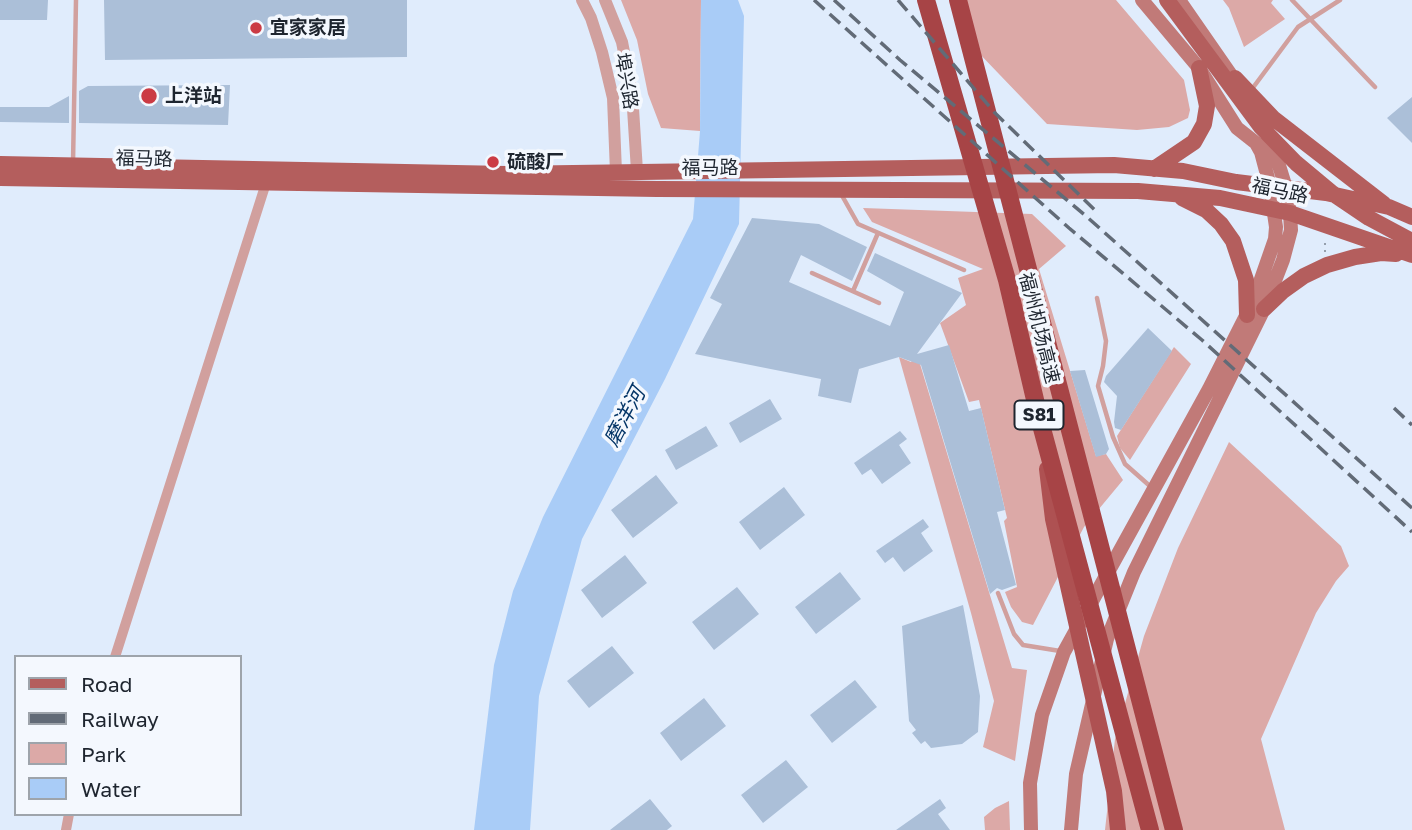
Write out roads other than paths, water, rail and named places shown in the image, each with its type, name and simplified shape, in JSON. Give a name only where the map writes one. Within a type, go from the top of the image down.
[{"type":"highway","name":"福州机场高速","points":[[926,0],[1007,280],[1040,421],[1150,830]]},
{"type":"highway","name":"福州机场高速","points":[[957,0],[1174,830]]},
{"type":"highway","points":[[1040,421],[1054,519],[1114,791],[1118,830]]},
{"type":"main road","points":[[1142,0],[1199,68],[1237,128],[1256,143],[1278,187]]},
{"type":"main road","points":[[1167,0],[1261,127],[1296,163],[1369,218],[1412,241]]},
{"type":"main road","points":[[1071,830],[1076,774],[1107,639],[1133,572],[1264,309],[1291,230],[1282,212],[1273,146],[1235,78],[1179,0]]},
{"type":"main road","points":[[1154,169],[1194,142],[1204,124],[1207,106],[1199,68]]},
{"type":"main road","points":[[1235,78],[1273,118],[1389,207]]},
{"type":"main road","name":"福马路","points":[[0,164],[506,174],[1114,166],[1183,171],[1326,193],[1389,207],[1412,218]]},
{"type":"main road","name":"福马路","points":[[0,178],[686,189],[1091,190],[1174,193],[1220,198],[1282,212],[1412,255]]},
{"type":"main road","points":[[1174,193],[1206,210],[1221,224],[1233,241],[1246,281],[1247,315]]},
{"type":"main road","points":[[1031,830],[1030,783],[1042,715],[1064,652],[1247,315],[1274,245],[1276,227],[1282,212]]},
{"type":"main road","points":[[1264,309],[1283,291],[1327,265],[1381,253],[1412,255]]},
{"type":"street","name":"埠兴路","points":[[582,0],[602,51],[613,98],[616,172]]},
{"type":"street","name":"埠兴路","points":[[605,0],[622,42],[632,93],[637,172]]},
{"type":"street","points":[[116,655],[265,183]]},
{"type":"lane","points":[[73,164],[76,0]]},
{"type":"lane","points":[[1292,0],[1376,87]]},
{"type":"lane","points":[[1249,93],[1298,27],[1340,0]]},
{"type":"lane","points":[[838,189],[858,224],[964,270]]},
{"type":"lane","points":[[853,291],[878,233]]},
{"type":"lane","points":[[812,273],[879,303]]},
{"type":"lane","points":[[1097,298],[1106,341],[1098,386],[1113,437],[1125,464],[1154,490]]},
{"type":"lane","points":[[998,593],[1014,634],[1023,645],[1064,652]]},
{"type":"water","name":"磨洋河","points":[[701,0],[738,0],[744,16],[739,224],[665,379],[582,539],[539,696],[530,830],[474,830],[494,665],[513,591],[543,517],[693,219],[700,131]]},
{"type":"railway","points":[[814,0],[1069,228],[1202,340],[1412,532]]},
{"type":"railway","points":[[834,0],[900,60],[1086,216],[1412,508]]},
{"type":"railway","points":[[898,0],[995,113],[1099,214]]},
{"type":"railway","points":[[1394,408],[1412,425]]},
{"type":"place","name":"宜家家居","points":[[256,28]]},
{"type":"place","name":"上洋站","points":[[149,96]]},
{"type":"place","name":"硫酸厂","points":[[493,162]]}]
